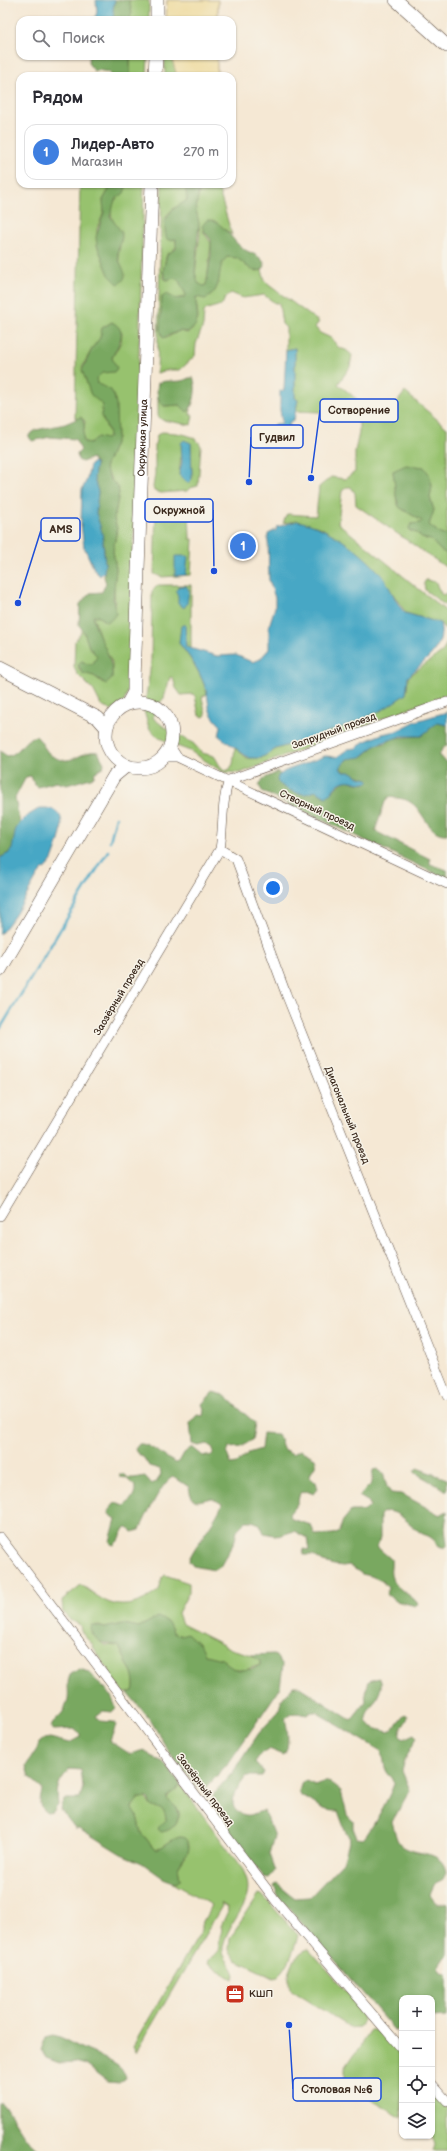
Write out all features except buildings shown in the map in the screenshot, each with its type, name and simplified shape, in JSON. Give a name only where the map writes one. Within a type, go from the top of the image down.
[{"type":"main road","points":[[157,0],[157,16]]},
{"type":"main road","points":[[396,0],[447,46]]},
{"type":"main road","points":[[155,72],[156,60]]},
{"type":"main road","name":"Окружная улица","points":[[134,699],[152,188]]},
{"type":"main road","points":[[0,668],[105,720]]},
{"type":"main road","points":[[134,699],[157,706],[165,714],[170,723],[172,734],[170,753],[148,767],[137,768],[121,763],[109,751],[106,740],[105,720],[116,710],[134,699]]},
{"type":"main road","points":[[0,970],[121,763]]},
{"type":"street","name":"Запрудный проезд","points":[[229,780],[447,702]]},
{"type":"street","name":"Створный проезд","points":[[170,753],[447,884]]},
{"type":"street","name":"Заозёрный проезд","points":[[0,1216],[220,849],[224,828],[224,795],[229,780]]},
{"type":"street","name":"Диагональный проезд","points":[[220,849],[236,859],[286,994],[447,1396]]},
{"type":"street","name":"Заозёрный проезд","points":[[0,1537],[276,1901],[399,2045]]},
{"type":"street","points":[[435,2087],[447,2101]]},
{"type":"green space","points":[[115,0],[129,0],[132,13],[131,16],[114,16],[113,9]]},
{"type":"green space","points":[[129,0],[149,0],[149,16],[130,16]]},
{"type":"green space","points":[[88,60],[130,60],[130,72],[96,70],[95,72],[88,63]]},
{"type":"green space","points":[[130,60],[148,60],[147,72],[130,72]]},
{"type":"green space","points":[[165,60],[174,60],[176,72],[165,72]]},
{"type":"green space","points":[[80,188],[110,188],[103,200],[104,212],[97,229],[97,245],[108,272],[120,262],[118,255],[122,237],[112,218],[111,209],[113,204],[126,188],[144,188],[129,687],[124,702],[112,710],[101,705],[94,691],[77,674],[74,667],[75,641],[83,629],[89,647],[97,656],[93,664],[87,664],[82,661],[78,667],[80,671],[94,676],[103,683],[112,676],[112,662],[101,641],[93,616],[98,616],[104,621],[115,608],[114,586],[116,569],[113,551],[117,529],[114,519],[119,493],[105,468],[117,438],[115,399],[108,389],[97,384],[96,378],[102,373],[116,370],[112,358],[121,342],[122,333],[112,322],[102,328],[100,338],[93,347],[82,367],[90,392],[103,405],[101,415],[110,435],[106,440],[98,437],[92,442],[87,443],[83,439],[85,421],[83,419],[75,418]]},
{"type":"green space","points":[[110,188],[126,188],[124,193],[115,200],[110,216],[122,233],[118,256],[125,275],[122,281],[118,284],[109,275],[97,245],[96,237],[104,212],[103,200]]},
{"type":"green space","points":[[162,188],[186,188],[188,196],[187,200],[168,214],[165,222],[168,236],[171,240],[175,239],[177,246],[166,257],[163,273],[164,278],[168,280],[174,278],[178,279],[186,292],[185,297],[173,299],[169,295],[162,297],[160,330],[166,338],[179,331],[187,333],[192,330],[198,319],[196,296],[208,298],[213,293],[218,283],[223,261],[227,257],[235,257],[251,269],[258,271],[262,270],[265,281],[270,286],[319,322],[315,327],[320,333],[331,338],[339,348],[346,350],[352,355],[350,367],[338,384],[383,420],[405,392],[447,428],[447,534],[442,535],[429,525],[434,510],[430,498],[432,486],[430,478],[423,467],[414,466],[393,471],[397,503],[402,509],[422,521],[415,524],[414,532],[431,539],[440,550],[446,553],[447,568],[356,505],[355,493],[351,487],[347,487],[342,491],[338,523],[447,612],[447,631],[440,623],[406,613],[376,569],[355,551],[322,528],[297,521],[283,523],[287,514],[316,516],[319,487],[331,477],[345,479],[355,472],[355,451],[359,433],[359,424],[356,418],[357,411],[352,406],[343,413],[296,411],[298,400],[295,398],[295,348],[286,350],[286,328],[282,324],[279,303],[275,303],[264,295],[243,298],[231,293],[225,298],[222,305],[207,309],[204,312],[203,326],[196,344],[195,356],[180,370],[168,370],[157,373]]},
{"type":"green space","points":[[186,188],[199,188],[196,210],[199,223],[195,272],[198,283],[203,286],[206,285],[211,256],[211,240],[202,226],[207,220],[217,222],[226,230],[237,244],[261,259],[265,266],[262,270],[258,271],[251,269],[237,258],[227,257],[221,267],[218,284],[215,290],[205,299],[196,297],[197,320],[193,328],[189,332],[179,331],[163,338],[160,330],[162,297],[166,294],[179,299],[185,297],[186,295],[178,279],[174,278],[166,280],[163,271],[167,254],[176,249],[176,239],[168,240],[166,238],[164,222],[172,210],[187,200]]},
{"type":"green space","points":[[199,188],[218,188],[232,235],[213,220],[203,231],[211,243],[207,283],[203,287],[196,281],[195,275],[200,232],[196,210]]},
{"type":"green space","points":[[112,322],[120,330],[121,334],[121,339],[112,358],[117,368],[114,372],[102,373],[96,379],[98,384],[111,390],[116,404],[117,438],[105,468],[110,479],[118,487],[119,493],[114,519],[117,529],[113,551],[116,569],[113,600],[116,614],[111,620],[106,622],[98,616],[93,616],[108,655],[112,670],[112,679],[106,684],[94,676],[82,673],[78,664],[82,661],[87,664],[93,664],[97,656],[89,647],[84,632],[79,625],[80,604],[90,593],[102,592],[106,583],[104,577],[105,564],[103,538],[96,513],[98,492],[94,478],[96,464],[92,458],[82,462],[78,460],[77,454],[81,450],[75,439],[50,437],[32,441],[29,435],[36,430],[65,424],[81,417],[84,423],[84,442],[90,443],[98,437],[106,439],[109,437],[108,430],[101,415],[103,405],[91,395],[82,370],[93,347],[100,338],[102,328]]},
{"type":"green space","points":[[193,378],[195,391],[192,406],[189,410],[187,412],[180,405],[164,406],[158,396],[158,383],[166,381],[180,381]]},
{"type":"green space","points":[[158,397],[164,406],[180,405],[187,412],[191,409],[190,415],[193,415],[191,425],[162,420],[158,416]]},
{"type":"green space","points":[[162,432],[179,433],[190,436],[198,442],[201,446],[198,486],[190,488],[187,491],[161,493],[154,491],[155,444],[157,435]],"holes":[[[191,443],[192,479],[179,475],[182,446]]]},
{"type":"green space","points":[[406,465],[424,467],[429,474],[432,486],[430,498],[434,510],[429,525],[442,535],[447,534],[447,554],[440,550],[431,540],[422,538],[417,533],[410,531],[409,528],[411,524],[420,523],[422,521],[399,507],[393,471]]},
{"type":"green space","points":[[183,502],[183,507],[189,507],[190,539],[193,539],[191,575],[162,577],[154,574],[156,510],[160,503]]},
{"type":"green space","points":[[426,580],[435,582],[442,595],[447,593],[447,607],[425,590],[424,583]]},
{"type":"green space","points":[[158,585],[191,585],[191,650],[186,648],[185,625],[179,643],[199,673],[207,694],[202,697],[206,715],[204,717],[199,715],[195,696],[193,694],[181,695],[176,688],[173,678],[170,677],[164,698],[156,707],[153,718],[163,726],[193,743],[202,753],[214,756],[223,769],[229,770],[233,764],[235,748],[247,758],[261,758],[276,749],[337,729],[379,712],[404,695],[407,691],[408,677],[443,651],[447,643],[447,694],[240,773],[223,772],[190,751],[169,743],[155,735],[149,728],[144,711],[151,663],[152,591]]},
{"type":"green space","points":[[437,723],[447,725],[447,745],[442,749],[439,756],[447,762],[447,834],[441,834],[435,831],[410,802],[403,799],[388,797],[375,831],[430,859],[430,864],[447,870],[447,879],[263,792],[259,786],[263,779],[278,772],[280,774],[278,776],[282,782],[290,790],[298,792],[316,791],[324,796],[347,780],[365,784],[368,779],[341,770],[341,765],[347,759],[363,756],[376,745],[386,743],[393,738],[421,736]]},
{"type":"green space","points":[[36,736],[51,755],[61,760],[72,759],[87,753],[98,752],[104,763],[103,768],[95,772],[94,777],[67,785],[56,782],[38,787],[34,784],[31,776],[26,777],[15,798],[20,823],[16,830],[13,846],[9,853],[0,858],[0,751],[7,756],[12,755],[28,740]]},
{"type":"green space","points":[[213,1392],[224,1395],[255,1423],[252,1440],[241,1447],[229,1448],[227,1454],[231,1464],[237,1463],[248,1453],[261,1449],[263,1433],[278,1434],[283,1449],[293,1454],[300,1450],[315,1458],[316,1463],[310,1478],[316,1482],[318,1489],[314,1494],[306,1491],[300,1493],[297,1504],[289,1514],[292,1519],[311,1525],[315,1535],[333,1534],[340,1531],[342,1522],[351,1511],[365,1511],[370,1506],[369,1502],[359,1496],[372,1483],[373,1470],[377,1469],[383,1473],[387,1487],[391,1493],[402,1494],[440,1515],[447,1511],[445,1528],[447,1547],[439,1546],[430,1537],[421,1533],[396,1513],[390,1511],[380,1515],[380,1538],[377,1547],[391,1559],[391,1575],[393,1580],[399,1588],[415,1600],[418,1604],[416,1606],[396,1601],[386,1594],[388,1588],[382,1581],[362,1574],[349,1565],[334,1565],[323,1562],[313,1555],[304,1555],[303,1549],[309,1550],[307,1538],[294,1531],[279,1536],[264,1533],[260,1524],[252,1521],[246,1521],[237,1530],[235,1540],[220,1567],[214,1570],[193,1566],[189,1561],[190,1557],[215,1518],[222,1504],[212,1498],[200,1501],[194,1500],[190,1493],[189,1487],[174,1477],[165,1484],[160,1491],[140,1530],[132,1532],[128,1528],[125,1528],[119,1540],[114,1545],[111,1544],[110,1541],[116,1519],[109,1514],[108,1511],[115,1503],[125,1506],[133,1497],[135,1492],[135,1486],[126,1478],[120,1477],[119,1474],[123,1474],[131,1478],[145,1476],[152,1484],[157,1481],[161,1475],[160,1469],[149,1466],[144,1458],[136,1452],[135,1449],[139,1444],[143,1444],[157,1451],[176,1463],[179,1462],[184,1453],[192,1447],[203,1456],[210,1456],[213,1454],[213,1448],[207,1444],[198,1446],[192,1444],[190,1423],[197,1415],[203,1416],[204,1409],[202,1404]]},
{"type":"green space","points":[[417,1468],[447,1479],[447,1491],[414,1472]]},
{"type":"green space","points":[[165,1575],[189,1583],[189,1592],[178,1613],[182,1624],[231,1649],[252,1655],[260,1661],[260,1665],[245,1670],[232,1668],[225,1661],[205,1655],[190,1636],[174,1634],[171,1627],[155,1619],[139,1627],[122,1624],[105,1628],[96,1625],[92,1634],[104,1645],[119,1646],[130,1668],[134,1679],[133,1691],[123,1693],[82,1632],[80,1625],[69,1619],[63,1613],[62,1600],[81,1585],[101,1599],[110,1603],[120,1605],[132,1604],[149,1597],[159,1590],[162,1578]]},
{"type":"green space","points":[[158,1617],[169,1623],[175,1634],[180,1635],[187,1633],[202,1647],[205,1655],[222,1659],[232,1668],[240,1670],[253,1669],[260,1665],[260,1661],[252,1655],[274,1654],[283,1665],[280,1688],[230,1761],[206,1788],[199,1788],[169,1752],[151,1721],[128,1693],[133,1691],[134,1680],[119,1646],[99,1641],[91,1629],[92,1625],[105,1628],[122,1624],[139,1627]]},
{"type":"green space","points":[[80,1669],[91,1673],[95,1679],[108,1691],[114,1703],[116,1708],[112,1712],[103,1711],[96,1716],[100,1721],[114,1722],[116,1725],[110,1741],[130,1754],[144,1750],[152,1757],[163,1762],[180,1784],[179,1787],[168,1796],[167,1799],[177,1808],[179,1814],[176,1824],[171,1829],[161,1832],[157,1828],[166,1819],[165,1815],[163,1810],[151,1806],[148,1798],[139,1798],[132,1807],[137,1816],[141,1833],[156,1850],[180,1837],[187,1841],[189,1849],[178,1867],[180,1880],[176,1883],[163,1878],[142,1863],[121,1854],[79,1828],[75,1828],[61,1810],[64,1799],[80,1799],[83,1787],[81,1770],[70,1769],[60,1781],[57,1794],[58,1805],[53,1812],[47,1813],[41,1808],[40,1802],[42,1788],[29,1777],[26,1766],[37,1749],[39,1743],[44,1739],[50,1738],[69,1743],[80,1737],[80,1734],[74,1729],[54,1730],[51,1728],[54,1722],[64,1711],[67,1703],[70,1674]]},
{"type":"green space","points":[[378,1678],[381,1680],[377,1697],[366,1718],[368,1723],[375,1728],[389,1732],[405,1714],[408,1716],[400,1731],[400,1736],[403,1739],[414,1734],[417,1737],[405,1760],[402,1771],[410,1790],[392,1822],[396,1837],[399,1843],[407,1849],[434,1856],[440,1860],[444,1865],[446,1873],[442,1881],[433,1885],[429,1894],[436,1903],[447,1903],[447,1955],[439,1967],[440,1971],[447,1974],[447,2017],[435,2018],[435,1995],[399,1995],[399,2028],[395,2030],[279,1897],[274,1886],[277,1884],[295,1898],[310,1897],[343,1862],[350,1839],[338,1811],[322,1808],[301,1796],[299,1791],[302,1782],[306,1781],[315,1785],[323,1782],[329,1782],[341,1791],[347,1815],[353,1821],[353,1828],[357,1838],[363,1839],[381,1812],[394,1782],[386,1770],[381,1751],[316,1712],[311,1712],[307,1715],[298,1713],[293,1714],[285,1719],[288,1733],[286,1752],[284,1755],[269,1749],[261,1754],[255,1762],[264,1772],[262,1776],[247,1776],[236,1792],[233,1804],[239,1813],[246,1815],[264,1811],[274,1836],[269,1854],[275,1871],[269,1878],[264,1877],[213,1812],[211,1802],[215,1792],[233,1772],[259,1733],[278,1712],[282,1699],[293,1686],[298,1686],[351,1720],[366,1701],[365,1693],[369,1681]]},
{"type":"green space","points":[[180,1784],[243,1870],[247,1881],[248,1891],[245,1901],[226,1937],[223,1947],[225,1958],[235,1975],[233,1979],[208,1964],[209,1960],[218,1950],[222,1931],[221,1926],[228,1911],[227,1907],[221,1903],[222,1906],[136,2052],[133,2046],[201,1930],[201,1925],[212,1905],[173,1883],[180,1880],[178,1867],[188,1852],[189,1845],[180,1837],[156,1850],[141,1833],[137,1816],[133,1810],[133,1805],[136,1801],[145,1797],[151,1806],[161,1809],[164,1812],[166,1819],[159,1826],[176,1823],[179,1817],[179,1811],[167,1799],[172,1792],[179,1787]]},
{"type":"green space","points":[[259,1894],[262,1895],[298,1935],[293,1953],[287,1966],[274,1978],[236,1960],[229,1950],[230,1938]]},
{"type":"green space","points":[[309,1949],[361,2008],[363,2021],[359,2027],[350,2028],[290,1989],[289,1977],[292,1965],[295,1959],[303,1951]]},
{"type":"green space","points":[[370,2031],[375,2031],[384,2036],[399,2053],[399,2116],[353,2089],[345,2080],[345,2068]]},
{"type":"green space","points":[[54,2035],[114,2063],[124,2073],[126,2078],[119,2083],[108,2082],[86,2065],[75,2062],[59,2063],[46,2058],[41,2050],[46,2037]]},
{"type":"green space","points":[[435,2095],[447,2109],[447,2151],[433,2151],[435,2145],[433,2139],[435,2139]]},
{"type":"green space","points":[[0,2103],[7,2108],[24,2136],[40,2151],[0,2151]]},
{"type":"sand","points":[[167,0],[218,0],[218,16],[166,16]]},
{"type":"sand","points":[[172,60],[217,60],[217,72],[176,72]]},
{"type":"water","points":[[96,0],[115,0],[113,9],[114,16],[96,16],[97,12]]},
{"type":"water","points":[[295,348],[295,398],[298,400],[294,419],[289,423],[289,426],[295,429],[294,441],[285,444],[279,441],[273,427],[275,424],[282,423],[280,391],[284,390],[286,350]]},
{"type":"water","points":[[184,440],[191,443],[192,479],[188,483],[179,475],[182,462],[181,443]]},
{"type":"water","points":[[94,462],[96,464],[94,478],[98,492],[96,513],[102,532],[105,564],[104,572],[100,576],[95,571],[84,547],[81,524],[82,490],[87,479],[90,465]]},
{"type":"water","points":[[297,521],[321,528],[356,550],[383,577],[405,613],[440,623],[440,640],[432,654],[408,677],[406,694],[384,709],[351,724],[276,749],[261,758],[249,758],[219,736],[221,726],[215,720],[210,710],[202,678],[193,662],[179,643],[181,626],[185,624],[186,647],[217,656],[236,655],[252,662],[260,659],[269,649],[269,626],[275,607],[275,598],[269,580],[268,534],[276,530],[277,527]]},
{"type":"water","points":[[175,556],[188,556],[186,575],[175,576]]},
{"type":"water","points":[[179,586],[186,586],[189,590],[187,604],[184,608],[178,603],[176,591]]},
{"type":"water","points":[[447,712],[447,725],[437,723],[421,736],[401,736],[376,745],[361,757],[347,759],[340,768],[343,772],[352,772],[359,777],[368,779],[370,781],[367,783],[348,781],[342,782],[326,797],[316,791],[306,794],[295,792],[279,784],[277,781],[278,776],[285,771],[325,756],[337,757],[348,749],[357,748],[363,742],[382,734],[397,731],[416,721]]},
{"type":"water","points":[[40,808],[51,809],[57,812],[61,818],[62,825],[59,841],[52,861],[39,875],[16,914],[0,934],[0,858],[9,853],[12,849],[16,827],[27,816]]},
{"type":"waterway","points":[[110,841],[116,817]]},
{"type":"waterway","points":[[0,1029],[108,851]]},
{"type":"place","name":"Сотворение","points":[[311,478]]},
{"type":"place","name":"Гудвил","points":[[249,482]]},
{"type":"place","name":"Лидер-Авто","points":[[243,546]]},
{"type":"place","name":"Окружной","points":[[214,571]]},
{"type":"place","name":"AMS","points":[[18,603]]},
{"type":"place","name":"КШП","points":[[235,1994]]},
{"type":"place","name":"Столовая №6","points":[[289,2025]]}]
